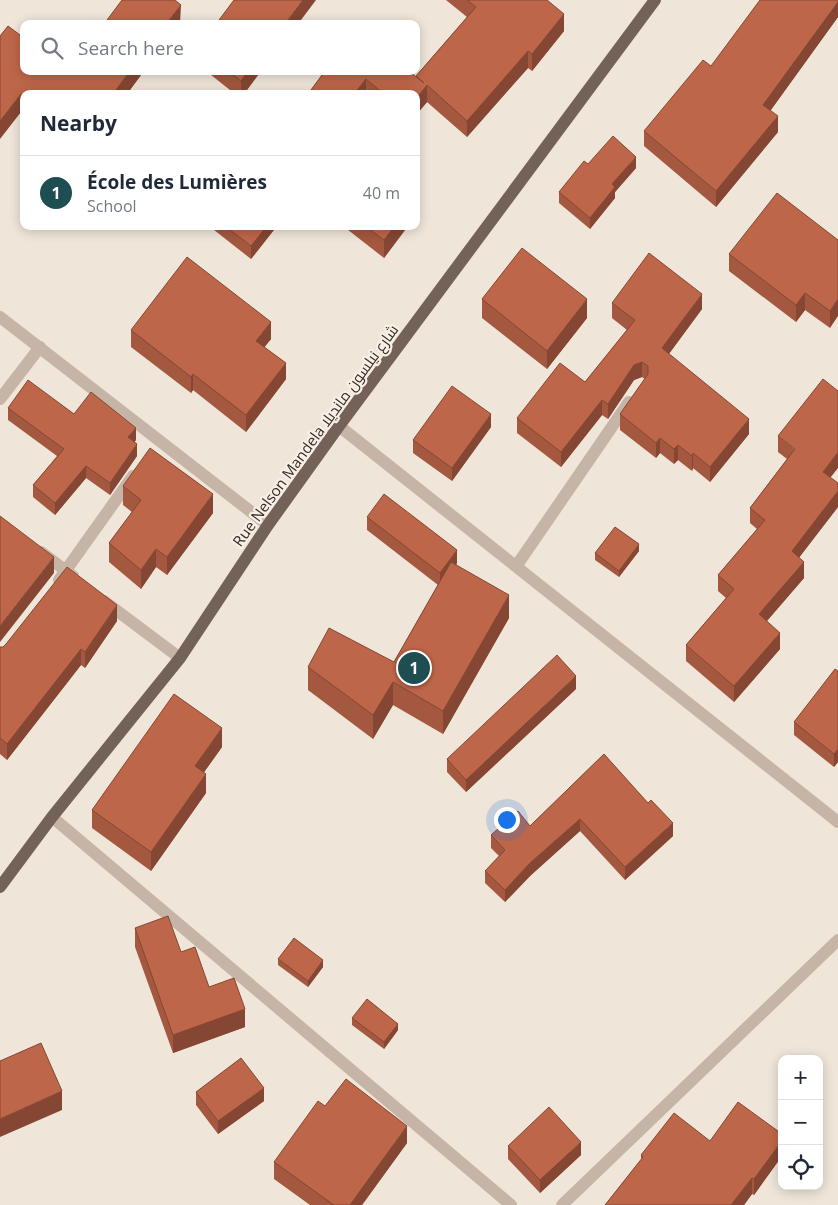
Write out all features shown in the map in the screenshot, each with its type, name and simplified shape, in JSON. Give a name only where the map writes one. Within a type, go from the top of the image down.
[{"type":"main road","name":"Rue Nelson Mandela شارع نيلسون مانديلا","points":[[0,887],[52,817],[180,658],[268,525],[339,426],[655,0]]},
{"type":"street","points":[[0,316],[40,347],[155,445],[268,525]]},
{"type":"street","points":[[0,399],[40,347]]},
{"type":"street","points":[[517,565],[636,393]]},
{"type":"street","points":[[339,426],[517,565],[838,822]]},
{"type":"street","points":[[48,594],[140,465]]},
{"type":"street","points":[[29,544],[81,583]]},
{"type":"street","points":[[96,594],[180,658]]},
{"type":"street","points":[[52,817],[510,1205]]},
{"type":"street","points":[[562,1205],[838,940]]},
{"type":"building","points":[[122,0],[175,0],[181,5],[169,20],[107,20]]},
{"type":"building","points":[[234,0],[303,0],[288,20],[219,20]]},
{"type":"building","points":[[467,0],[547,0],[564,14],[532,54],[528,51],[467,121],[427,85],[420,94],[420,90],[379,90],[366,79],[357,90],[311,90],[322,75],[414,75],[424,83],[416,76],[420,75],[420,71],[476,7]]},
{"type":"building","points":[[760,0],[838,0],[838,2],[763,105],[778,116],[716,191],[644,131],[703,60],[711,66]]},
{"type":"building","points":[[8,26],[20,35],[20,75],[127,75],[116,90],[20,90],[20,95],[0,121],[0,36]]},
{"type":"building","points":[[233,75],[245,75],[241,81]]},
{"type":"building","points":[[613,136],[636,157],[612,184],[615,187],[590,218],[559,192],[584,161],[588,164]]},
{"type":"building","points":[[777,193],[838,240],[838,299],[830,311],[805,293],[796,305],[729,254]]},
{"type":"building","points":[[230,230],[264,230],[251,246]]},
{"type":"building","points":[[370,230],[392,230],[384,240]]},
{"type":"building","points":[[522,248],[587,299],[547,351],[482,299]]},
{"type":"building","points":[[649,253],[702,294],[662,348],[749,419],[710,467],[693,453],[692,456],[678,445],[674,449],[660,438],[656,443],[620,414],[648,374],[648,366],[642,362],[634,365],[608,404],[602,400],[561,452],[517,418],[560,363],[585,382],[635,320],[612,303]]},
{"type":"building","points":[[187,257],[271,322],[256,341],[286,363],[246,415],[193,374],[191,377],[131,330]]},
{"type":"building","points":[[823,379],[838,391],[838,452],[823,472],[838,483],[838,491],[792,551],[804,562],[759,614],[780,633],[734,686],[686,645],[734,589],[718,575],[765,520],[750,508],[795,449],[778,436]]},
{"type":"building","points":[[28,380],[74,414],[91,392],[136,428],[128,437],[137,444],[110,483],[86,466],[55,503],[33,485],[64,449],[8,408]]},
{"type":"building","points":[[452,386],[491,414],[452,468],[413,440]]},
{"type":"building","points":[[150,448],[213,494],[167,557],[156,549],[141,570],[109,543],[141,500],[123,486]]},
{"type":"building","points":[[384,494],[457,550],[440,573],[367,517]]},
{"type":"building","points":[[0,516],[54,557],[0,626]]},
{"type":"building","points":[[615,527],[639,544],[619,571],[595,553]]},
{"type":"building","points":[[451,562],[509,595],[443,711],[393,682],[373,715],[308,667],[329,628],[394,662]]},
{"type":"building","points":[[67,567],[117,605],[85,652],[81,649],[7,744],[0,738],[0,647],[6,644]]},
{"type":"building","points":[[557,655],[576,676],[466,780],[447,759]]},
{"type":"building","points":[[835,669],[838,671],[838,749],[834,754],[794,722]]},
{"type":"building","points":[[174,694],[222,728],[195,766],[206,774],[151,852],[92,810]]},
{"type":"building","points":[[604,754],[648,803],[651,800],[673,823],[625,867],[580,819],[530,863],[505,890],[485,871],[505,850],[491,835],[518,811],[530,826]]},
{"type":"building","points":[[168,916],[181,952],[195,947],[209,987],[234,978],[245,1009],[173,1035],[135,928]]},
{"type":"building","points":[[294,938],[323,960],[308,981],[278,959]]},
{"type":"building","points":[[367,999],[398,1024],[384,1042],[352,1018]]},
{"type":"building","points":[[41,1043],[62,1091],[0,1119],[0,1061]]},
{"type":"building","points":[[241,1058],[264,1088],[218,1121],[196,1092]]},
{"type":"building","points":[[346,1079],[407,1126],[350,1205],[334,1205],[274,1162],[318,1101],[325,1106]]},
{"type":"building","points":[[738,1102],[778,1131],[778,1146],[754,1179],[752,1178],[731,1205],[605,1205],[643,1157],[641,1155],[674,1113],[710,1141]]},
{"type":"building","points":[[549,1107],[581,1142],[540,1180],[508,1146]]},
{"type":"place","name":"École des Lumières","points":[[414,668]]}]
